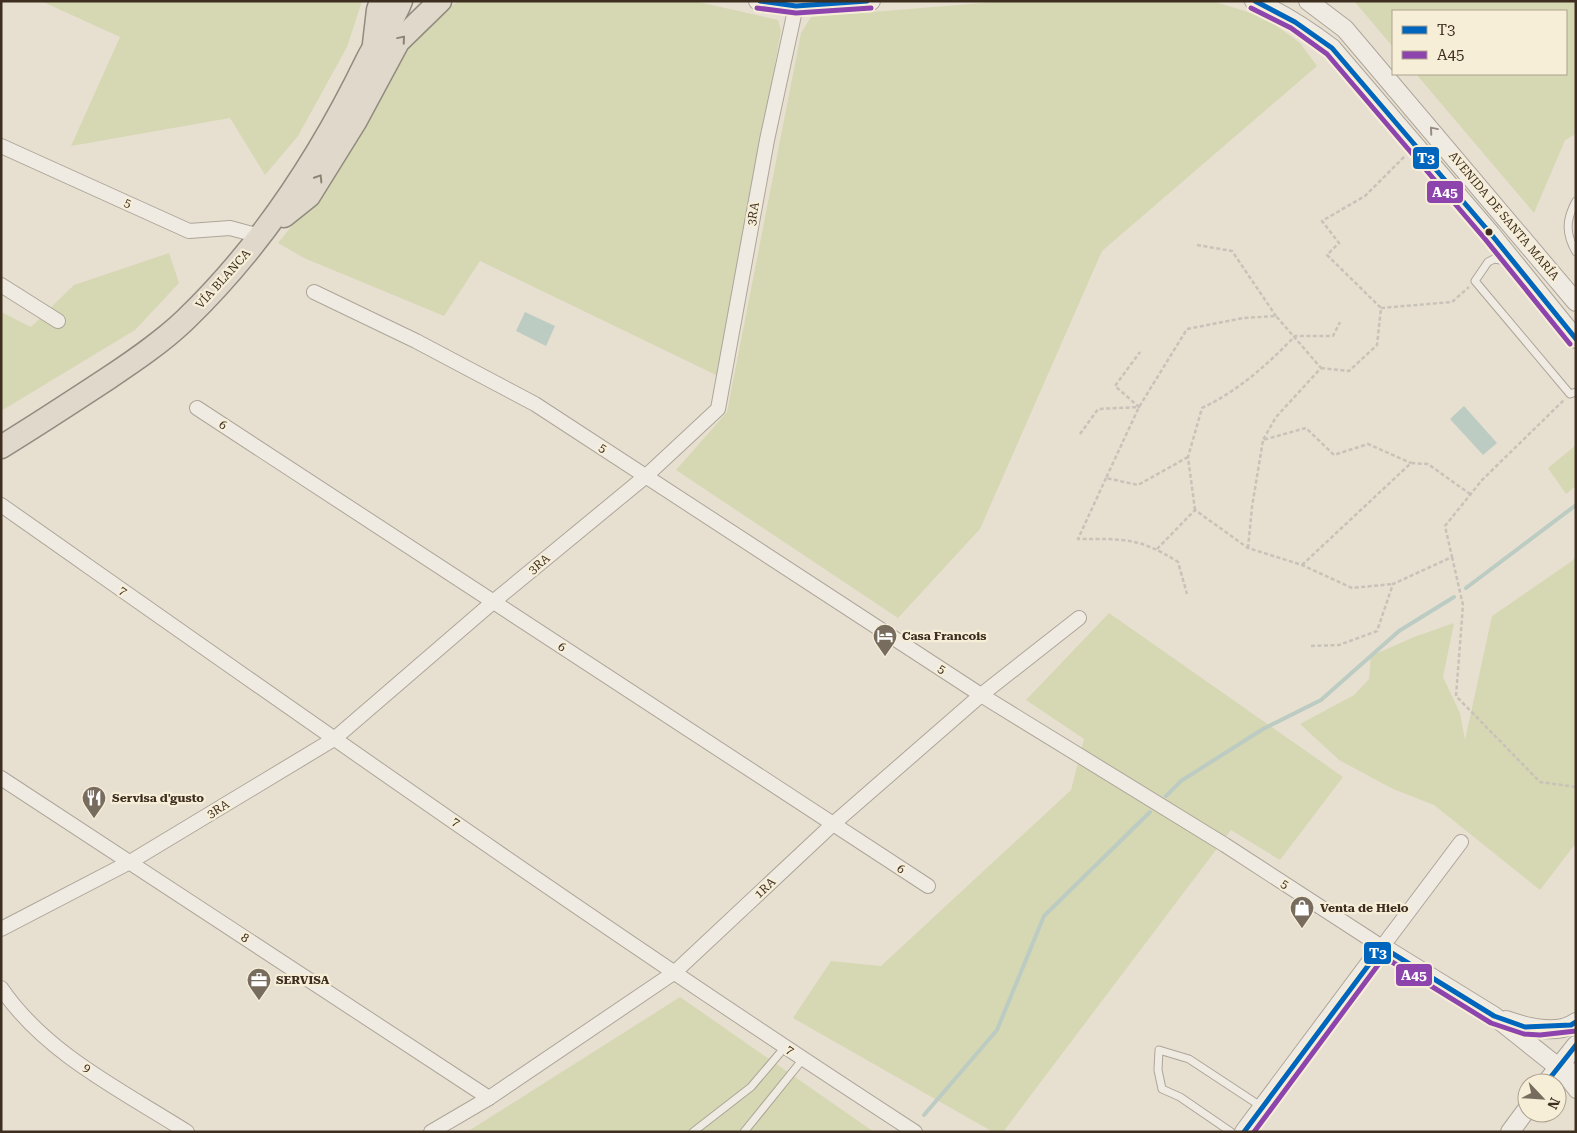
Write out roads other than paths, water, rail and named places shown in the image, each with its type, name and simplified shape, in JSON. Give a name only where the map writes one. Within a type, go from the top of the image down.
[{"type":"highway","name":"VÍA BLANCA","points":[[374,46],[378,10],[381,1]]},
{"type":"highway","name":"VÍA BLANCA","points":[[1,447],[139,358],[184,321],[228,275],[260,236],[326,138],[343,110],[374,46],[397,13],[401,1]]},
{"type":"highway","points":[[260,236],[308,196],[355,122],[398,42],[440,1]]},
{"type":"street","points":[[758,1],[796,4],[870,1]]},
{"type":"street","name":"AVENIDA DE SANTA MARÍA","points":[[1254,1],[1276,10],[1306,28],[1332,48],[1576,339]]},
{"type":"street","name":"AVENIDA DE SANTA MARÍA","points":[[1308,1],[1345,29],[1576,302]]},
{"type":"street","name":"3RA","points":[[1,929],[130,862],[334,739],[493,602],[646,476],[718,410],[767,140],[796,4]]},
{"type":"street","name":"5","points":[[1,146],[189,231],[230,228],[260,236]]},
{"type":"street","points":[[1,285],[58,321]]},
{"type":"street","name":"5","points":[[314,292],[416,341],[535,404],[981,695],[1225,845],[1494,1016],[1558,1067],[1576,1091]]},
{"type":"street","name":"6","points":[[197,408],[928,886]]},
{"type":"street","name":"7","points":[[1,505],[334,739],[785,1047],[915,1132]]},
{"type":"street","name":"1RA","points":[[431,1132],[489,1098],[675,972],[833,824],[981,695],[1079,618]]},
{"type":"street","name":"8","points":[[1,778],[489,1098]]},
{"type":"street","points":[[1244,1132],[1461,842]]},
{"type":"street","name":"9","points":[[1,988],[33,1028],[58,1050],[187,1132]]},
{"type":"street","points":[[1494,1016],[1525,1027],[1539,1028],[1571,1025],[1576,1022]]},
{"type":"street","points":[[1554,1073],[1576,1045]]},
{"type":"street","name":"5","points":[[1558,1067],[1576,1071]]},
{"type":"lane","points":[[1576,200],[1568,215],[1568,233],[1576,252]]},
{"type":"lane","points":[[1520,270],[1504,260],[1494,259],[1488,262],[1476,281],[1573,393]]},
{"type":"lane","points":[[693,1132],[751,1087],[785,1047]]},
{"type":"lane","points":[[1231,1132],[1180,1097],[1162,1089],[1158,1070],[1159,1050],[1189,1059],[1262,1107]]},
{"type":"lane","points":[[744,1132],[803,1059]]},
{"type":"waterway","points":[[1466,588],[1576,505]]},
{"type":"waterway","points":[[1166,796],[1181,781],[1263,729],[1321,700],[1399,631],[1454,597]]},
{"type":"waterway","points":[[924,1115],[997,1030],[1044,916],[1150,812]]},
{"type":"place","name":"Casa Francois","points":[[885,657]]},
{"type":"place","name":"Servisa d'gusto","points":[[94,819]]},
{"type":"place","name":"Venta de Hielo","points":[[1302,929]]},
{"type":"place","name":"SERVISA","points":[[259,1001]]}]
